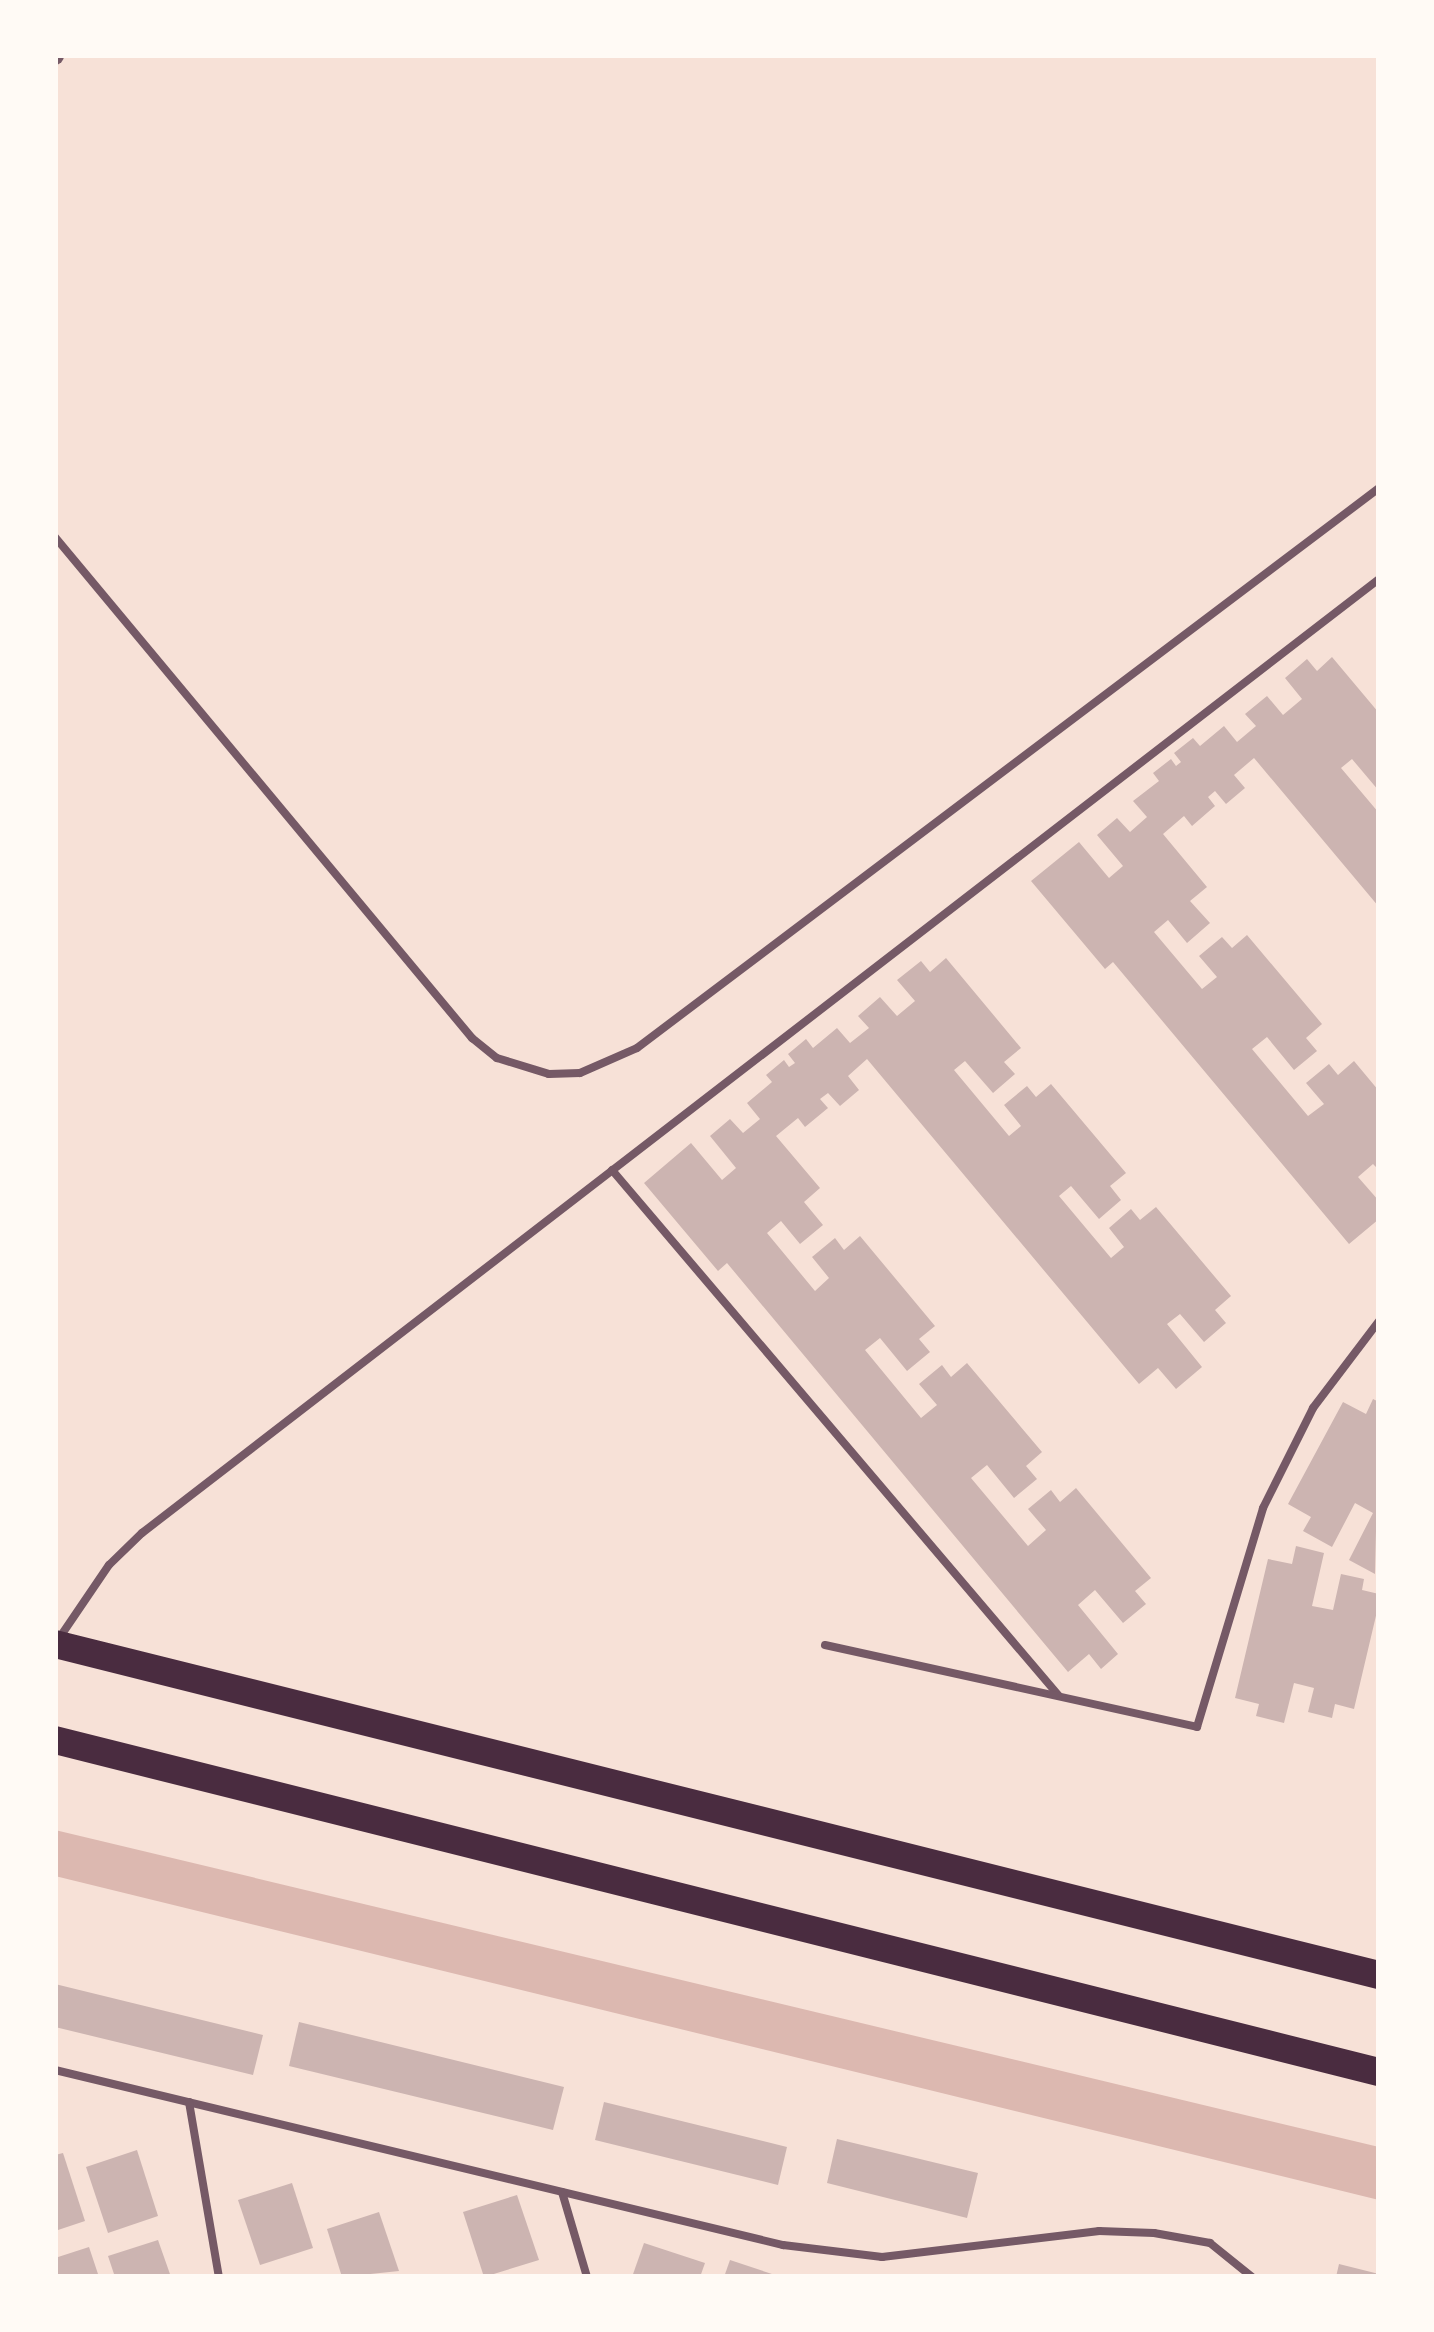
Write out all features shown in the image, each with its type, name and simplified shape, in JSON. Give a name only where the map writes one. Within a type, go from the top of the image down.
[{"type":"highway","points":[[55,1644],[1379,1976]]},
{"type":"highway","points":[[55,1740],[1379,2072]]},
{"type":"lane","points":[[55,537],[472,1038],[509,1064],[550,1074],[580,1073],[637,1048],[1379,488]]},
{"type":"lane","points":[[55,1644],[109,1565],[142,1533],[1379,580]]},
{"type":"lane","points":[[612,1170],[1059,1697]]},
{"type":"lane","points":[[826,1646],[1197,1727],[1263,1508],[1312,1408],[1379,1321]]},
{"type":"lane","points":[[55,2070],[783,2245],[882,2257],[1099,2231],[1154,2233],[1210,2243],[1252,2277]]},
{"type":"lane","points":[[189,2102],[219,2277]]},
{"type":"lane","points":[[562,2192],[586,2277]]},
{"type":"shaded area","points":[[55,1830],[1379,2147],[1379,2200],[55,1876]]},
{"type":"building","points":[[1332,657],[1379,713],[1379,791],[1352,759],[1341,768],[1379,813],[1379,907],[1254,758],[1234,775],[1245,788],[1226,804],[1215,791],[1208,797],[1215,806],[1192,826],[1184,816],[1163,834],[1207,887],[1190,901],[1210,923],[1187,943],[1168,920],[1154,932],[1202,989],[1217,977],[1199,956],[1222,937],[1232,948],[1247,935],[1322,1024],[1306,1038],[1317,1051],[1294,1070],[1267,1037],[1252,1049],[1308,1116],[1324,1104],[1306,1083],[1329,1064],[1338,1075],[1354,1061],[1379,1091],[1379,1170],[1373,1164],[1358,1177],[1379,1201],[1379,1219],[1349,1244],[1113,962],[1105,969],[1031,881],[1079,842],[1109,878],[1123,866],[1097,835],[1117,818],[1130,832],[1147,817],[1133,801],[1159,781],[1153,773],[1171,759],[1176,766],[1181,762],[1174,753],[1193,738],[1200,746],[1224,726],[1237,742],[1256,726],[1245,714],[1267,696],[1283,715],[1302,699],[1285,678],[1307,659],[1317,671]]},
{"type":"building","points":[[946,958],[1021,1048],[1004,1062],[1015,1074],[993,1093],[965,1061],[954,1070],[1009,1136],[1021,1126],[1004,1105],[1027,1086],[1036,1097],[1051,1084],[1126,1173],[1110,1186],[1121,1200],[1099,1219],[1071,1186],[1059,1196],[1111,1258],[1124,1247],[1109,1228],[1131,1209],[1140,1220],[1156,1207],[1231,1296],[1215,1310],[1226,1323],[1204,1342],[1180,1314],[1167,1324],[1202,1367],[1176,1389],[1158,1368],[1139,1384],[867,1059],[848,1076],[859,1090],[840,1106],[828,1093],[820,1099],[828,1108],[805,1127],[798,1118],[776,1136],[820,1188],[804,1202],[823,1225],[800,1244],[781,1221],[767,1233],[815,1291],[829,1278],[812,1257],[835,1238],[844,1250],[860,1236],[935,1326],[919,1339],[930,1352],[907,1371],[880,1338],[865,1350],[921,1418],[937,1405],[919,1384],[942,1365],[951,1377],[967,1363],[1042,1452],[1026,1466],[1037,1479],[1014,1498],[987,1465],[971,1478],[1028,1546],[1046,1530],[1028,1509],[1051,1490],[1060,1502],[1076,1488],[1151,1578],[1135,1591],[1146,1604],[1123,1623],[1095,1590],[1078,1605],[1118,1654],[1101,1669],[1089,1654],[1068,1672],[727,1263],[718,1271],[644,1183],[691,1143],[722,1180],[736,1168],[710,1136],[730,1119],[743,1133],[760,1119],[747,1103],[772,1082],[766,1075],[784,1060],[789,1067],[795,1063],[788,1054],[806,1039],[813,1048],[837,1028],[850,1043],[869,1028],[858,1016],[880,997],[897,1016],[915,1001],[897,980],[921,961],[930,972]]},
{"type":"building","points":[[1373,1399],[1379,1402],[1375,1574],[1349,1560],[1373,1513],[1355,1503],[1332,1547],[1303,1531],[1311,1517],[1288,1504],[1343,1402],[1366,1414]]},
{"type":"building","points":[[1296,1546],[1324,1553],[1312,1606],[1333,1610],[1341,1574],[1364,1579],[1362,1590],[1379,1594],[1379,1603],[1354,1709],[1335,1704],[1332,1718],[1308,1712],[1314,1688],[1294,1683],[1284,1723],[1256,1716],[1259,1704],[1235,1698],[1268,1559],[1292,1564]]},
{"type":"building","points":[[55,1984],[263,2035],[253,2075],[55,2027]]},
{"type":"building","points":[[299,2022],[564,2087],[553,2130],[289,2066]]},
{"type":"building","points":[[604,2102],[787,2147],[778,2185],[595,2140]]},
{"type":"building","points":[[837,2139],[978,2173],[967,2218],[827,2183]]},
{"type":"building","points":[[137,2150],[158,2216],[108,2233],[86,2167]]},
{"type":"building","points":[[63,2153],[85,2221],[55,2231],[55,2155]]},
{"type":"building","points":[[292,2183],[313,2248],[260,2265],[238,2200]]},
{"type":"building","points":[[517,2195],[539,2260],[484,2277],[463,2212]]},
{"type":"building","points":[[379,2212],[399,2271],[342,2277],[327,2229]]},
{"type":"building","points":[[158,2240],[171,2277],[115,2277],[108,2256]]},
{"type":"building","points":[[644,2243],[705,2263],[700,2277],[632,2277]]},
{"type":"building","points":[[89,2247],[99,2277],[55,2277],[55,2258]]},
{"type":"building","points":[[730,2260],[778,2276],[778,2277],[724,2277]]},
{"type":"building","points":[[1339,2264],[1379,2274],[1379,2277],[1336,2277]]}]
